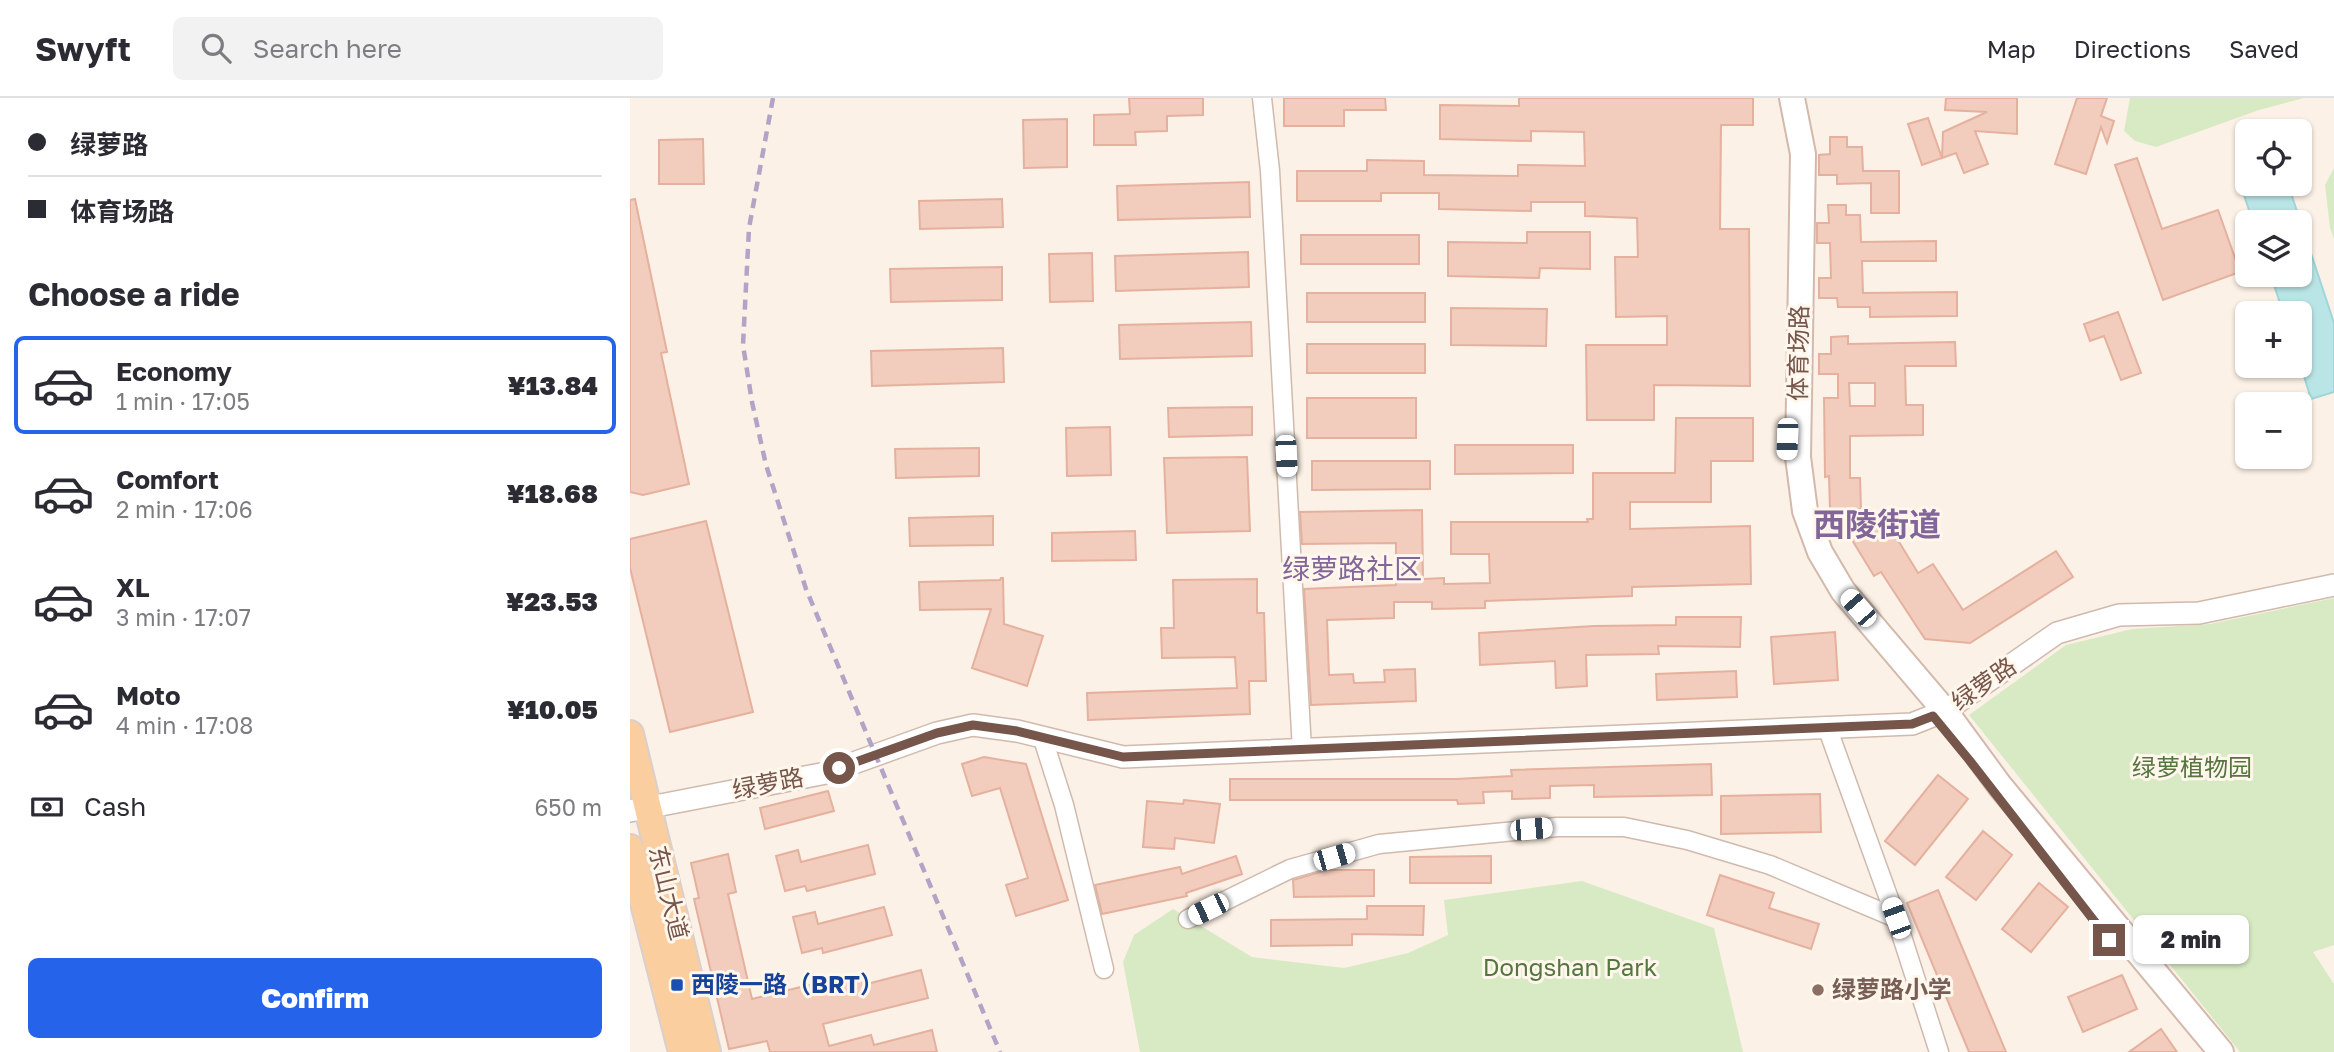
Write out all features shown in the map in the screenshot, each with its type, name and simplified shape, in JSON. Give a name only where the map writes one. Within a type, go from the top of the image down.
[{"type":"main road","name":"体育场路","points":[[1780,98],[1786,118],[1792,183],[1787,453],[1795,513],[1808,556],[1833,598],[1939,714],[2221,1052]]},
{"type":"main road","name":"体育场路","points":[[1792,98],[1803,154],[1798,457],[1805,511],[1820,552],[1843,591],[1939,714],[1970,761],[2109,940],[2202,1052]]},
{"type":"main road","name":"东山大道","points":[[630,734],[639,809],[707,1052]]},
{"type":"main road","name":"东山大道","points":[[630,848],[633,874],[682,1052]]},
{"type":"street","points":[[1262,98],[1270,171],[1302,750]]},
{"type":"street","name":"绿萝路","points":[[639,809],[826,772],[952,728],[973,725],[1017,731],[1123,757],[1912,724],[1939,714],[2057,633],[2119,615],[2199,613],[2334,585]]},
{"type":"street","points":[[1827,727],[1896,918],[1940,1052]]},
{"type":"street","points":[[1044,739],[1064,805],[1104,969]]},
{"type":"street","points":[[1188,919],[1290,869],[1379,844],[1557,827],[1624,827],[1687,841],[1770,865],[1896,918]]},
{"type":"green space","points":[[2130,98],[2304,98],[2259,110],[2156,147],[2135,141],[2124,131]]},
{"type":"green space","points":[[2334,168],[2334,239],[2330,228],[2325,185]]},
{"type":"green space","name":"绿萝植物园","points":[[2334,598],[2334,945],[2313,952],[2334,984],[2334,1052],[2240,1052],[1969,715],[2066,645],[2132,629],[2210,624]]},
{"type":"green space","name":"Dongshan Park","points":[[1582,881],[1714,928],[1743,1052],[1140,1052],[1123,962],[1134,935],[1173,909],[1252,957],[1344,968],[1408,953],[1448,935],[1444,900]]},
{"type":"water","points":[[2244,196],[2292,196],[2297,210],[2249,210]]},
{"type":"water","points":[[2312,257],[2334,323],[2334,392],[2312,399],[2312,392],[2309,392],[2305,378],[2312,378],[2312,301],[2279,301],[2275,287],[2312,287]]},
{"type":"building","points":[[1129,98],[1203,98],[1203,115],[1167,116],[1167,131],[1135,132],[1136,145],[1094,145],[1094,115],[1130,114]]},
{"type":"building","points":[[1284,98],[1385,98],[1386,110],[1344,110],[1344,126],[1284,126]]},
{"type":"building","points":[[1519,98],[1753,98],[1753,125],[1721,125],[1720,229],[1749,229],[1750,386],[1654,385],[1654,420],[1587,420],[1586,345],[1667,345],[1667,316],[1616,317],[1615,257],[1638,257],[1637,218],[1585,216],[1585,202],[1531,202],[1531,211],[1439,209],[1439,193],[1381,193],[1381,201],[1297,201],[1297,171],[1367,171],[1367,160],[1424,161],[1424,175],[1518,176],[1518,165],[1585,166],[1584,132],[1531,131],[1531,141],[1440,139],[1440,105],[1519,106]]},
{"type":"building","points":[[1946,98],[2017,98],[2017,134],[1975,131],[1988,164],[1964,173],[1956,153],[1942,158],[1943,132],[1987,112],[1945,110]]},
{"type":"building","points":[[2077,98],[2107,98],[2101,116],[2114,121],[2107,143],[2101,127],[2086,174],[2055,164]]},
{"type":"building","points":[[1928,118],[1942,158],[1922,165],[1908,124]]},
{"type":"building","points":[[1067,119],[1067,167],[1024,168],[1023,120]]},
{"type":"building","points":[[1830,137],[1847,137],[1847,147],[1862,147],[1863,171],[1899,171],[1899,213],[1871,213],[1871,183],[1837,184],[1837,175],[1819,175],[1819,155],[1830,154]]},
{"type":"building","points":[[703,139],[704,184],[659,184],[659,140]]},
{"type":"building","points":[[2137,158],[2162,229],[2218,210],[2235,258],[2235,274],[2163,300],[2115,165]]},
{"type":"building","points":[[1249,182],[1250,217],[1118,220],[1117,186]]},
{"type":"building","points":[[635,199],[667,352],[661,353],[689,484],[643,495],[630,492],[630,200]]},
{"type":"building","points":[[1002,199],[1003,227],[920,229],[919,201]]},
{"type":"building","points":[[1828,205],[1846,205],[1846,215],[1860,215],[1861,242],[1936,241],[1936,261],[1862,261],[1863,293],[1957,292],[1957,316],[1870,317],[1870,307],[1838,307],[1837,298],[1819,298],[1819,278],[1831,278],[1830,243],[1817,243],[1817,223],[1829,223]]},
{"type":"building","points":[[1527,232],[1590,232],[1590,269],[1540,268],[1539,278],[1448,276],[1448,242],[1527,243]]},
{"type":"building","points":[[1301,235],[1419,235],[1419,264],[1301,264]]},
{"type":"building","points":[[1248,252],[1249,287],[1116,291],[1115,256]]},
{"type":"building","points":[[1092,253],[1093,301],[1050,302],[1049,254]]},
{"type":"building","points":[[1002,267],[1002,300],[891,302],[890,269]]},
{"type":"building","points":[[1307,293],[1425,293],[1425,322],[1307,322]]},
{"type":"building","points":[[1451,308],[1547,309],[1546,346],[1451,345]]},
{"type":"building","points":[[2118,312],[2141,373],[2121,380],[2104,336],[2090,341],[2084,324]]},
{"type":"building","points":[[1251,322],[1252,356],[1120,359],[1119,325]]},
{"type":"building","points":[[1848,336],[1848,344],[1955,342],[1956,366],[1905,366],[1906,405],[1923,405],[1923,435],[1850,436],[1850,478],[1860,478],[1861,509],[1830,510],[1829,476],[1825,477],[1824,398],[1838,398],[1838,374],[1819,374],[1819,354],[1831,354],[1831,337]],"holes":[[[1849,383],[1875,383],[1875,406],[1850,406]]]},
{"type":"building","points":[[1307,344],[1425,344],[1425,373],[1307,373]]},
{"type":"building","points":[[1003,348],[1004,382],[872,386],[871,351]]},
{"type":"building","points":[[1307,398],[1416,398],[1416,438],[1307,438]]},
{"type":"building","points":[[1252,407],[1252,435],[1169,437],[1168,408]]},
{"type":"building","points":[[1676,418],[1753,418],[1753,461],[1711,461],[1711,502],[1630,502],[1630,529],[1750,526],[1751,584],[1632,587],[1632,596],[1485,601],[1485,608],[1432,609],[1432,602],[1394,602],[1394,618],[1327,620],[1329,675],[1353,674],[1354,683],[1385,682],[1384,670],[1415,669],[1416,701],[1311,705],[1304,589],[1396,585],[1396,543],[1302,544],[1300,512],[1422,510],[1423,579],[1444,578],[1444,584],[1490,583],[1489,554],[1451,554],[1451,522],[1588,522],[1587,519],[1593,519],[1593,473],[1675,473]]},
{"type":"building","points":[[1110,427],[1111,475],[1067,476],[1066,428]]},
{"type":"building","points":[[1455,445],[1573,445],[1573,473],[1455,474]]},
{"type":"building","points":[[979,448],[979,476],[896,478],[895,449]]},
{"type":"building","points":[[1247,457],[1250,531],[1167,533],[1164,458]]},
{"type":"building","points":[[1312,461],[1430,461],[1430,489],[1312,490]]},
{"type":"building","points":[[1882,514],[1918,573],[1933,564],[1963,610],[2056,551],[2073,577],[1970,643],[1925,639],[1881,572],[1874,576],[1849,535]]},
{"type":"building","points":[[993,516],[993,545],[910,546],[909,518]]},
{"type":"building","points":[[706,521],[753,712],[670,732],[630,568],[630,539]]},
{"type":"building","points":[[1135,531],[1136,560],[1052,561],[1052,533]]},
{"type":"building","points":[[1001,578],[1004,624],[1043,636],[1027,686],[972,668],[991,609],[920,610],[919,582]]},
{"type":"building","points":[[1257,579],[1257,613],[1264,613],[1266,681],[1249,681],[1250,714],[1088,720],[1087,693],[1237,688],[1235,657],[1162,658],[1161,628],[1174,628],[1173,580]]},
{"type":"building","points":[[1676,617],[1741,617],[1740,647],[1658,646],[1659,654],[1586,655],[1587,686],[1556,688],[1555,661],[1480,665],[1479,633],[1594,626],[1676,625]]},
{"type":"building","points":[[1835,632],[1838,680],[1774,684],[1771,637]]},
{"type":"building","points":[[1736,671],[1737,697],[1657,700],[1656,674]]},
{"type":"building","points":[[984,757],[1026,764],[1068,900],[1016,916],[1006,885],[1028,878],[1000,788],[972,796],[962,764]]},
{"type":"building","points":[[1711,764],[1712,795],[1594,797],[1594,785],[1550,786],[1550,798],[1512,799],[1512,791],[1483,792],[1484,803],[1458,804],[1457,800],[1230,800],[1230,779],[1456,779],[1512,776],[1511,770]]},
{"type":"building","points":[[1938,775],[1968,799],[1915,865],[1885,841]]},
{"type":"building","points":[[828,791],[834,811],[765,829],[760,808]]},
{"type":"building","points":[[1820,794],[1821,832],[1721,834],[1721,796]]},
{"type":"building","points":[[1184,800],[1220,804],[1214,843],[1175,838],[1174,849],[1143,847],[1147,801],[1183,804]]},
{"type":"building","points":[[1983,831],[2012,855],[1976,900],[1946,877]]},
{"type":"building","points":[[868,845],[875,874],[807,891],[805,886],[785,891],[776,856],[798,850],[801,862]]},
{"type":"building","points":[[728,854],[736,892],[728,894],[752,999],[861,975],[863,985],[921,970],[928,998],[823,1024],[829,1046],[871,1035],[874,1045],[932,1030],[937,1052],[770,1052],[767,1041],[729,1049],[694,899],[699,898],[691,863]]},
{"type":"building","points":[[1236,856],[1242,874],[1186,893],[1187,896],[1102,914],[1095,885],[1180,867],[1182,874]]},
{"type":"building","points":[[1491,856],[1491,883],[1410,883],[1410,857]]},
{"type":"building","points":[[1327,870],[1374,870],[1374,896],[1294,897],[1293,880]]},
{"type":"building","points":[[1720,875],[1774,893],[1769,908],[1819,924],[1811,949],[1707,915]]},
{"type":"building","points":[[2039,883],[2068,907],[2031,952],[2002,929]]},
{"type":"building","points":[[1938,890],[2006,1052],[1969,1052],[1907,903]]},
{"type":"building","points":[[1367,906],[1424,906],[1423,935],[1352,934],[1352,945],[1271,946],[1271,920],[1367,919]]},
{"type":"building","points":[[884,907],[892,935],[823,953],[822,948],[802,953],[793,917],[815,912],[818,924]]},
{"type":"building","points":[[2122,975],[2137,1009],[2083,1032],[2068,997]]},
{"type":"building","points":[[2161,1029],[2177,1052],[2129,1052]]},
{"type":"railway","points":[[773,98],[749,228],[743,345],[766,465],[806,589],[1000,1052]]},
{"type":"place","name":"西陵一路（BRT）","points":[[677,985]]},
{"type":"place","name":"绿萝路小学","points":[[1818,990]]},
{"type":"district","name":"西陵街道","points":[[1877,525]]},
{"type":"district","name":"绿萝路社区","points":[[1352,569]]},
{"type":"route","points":[[839,768],[952,728],[973,725],[1017,731],[1123,757],[1912,724],[1933,716],[2109,940]]}]
